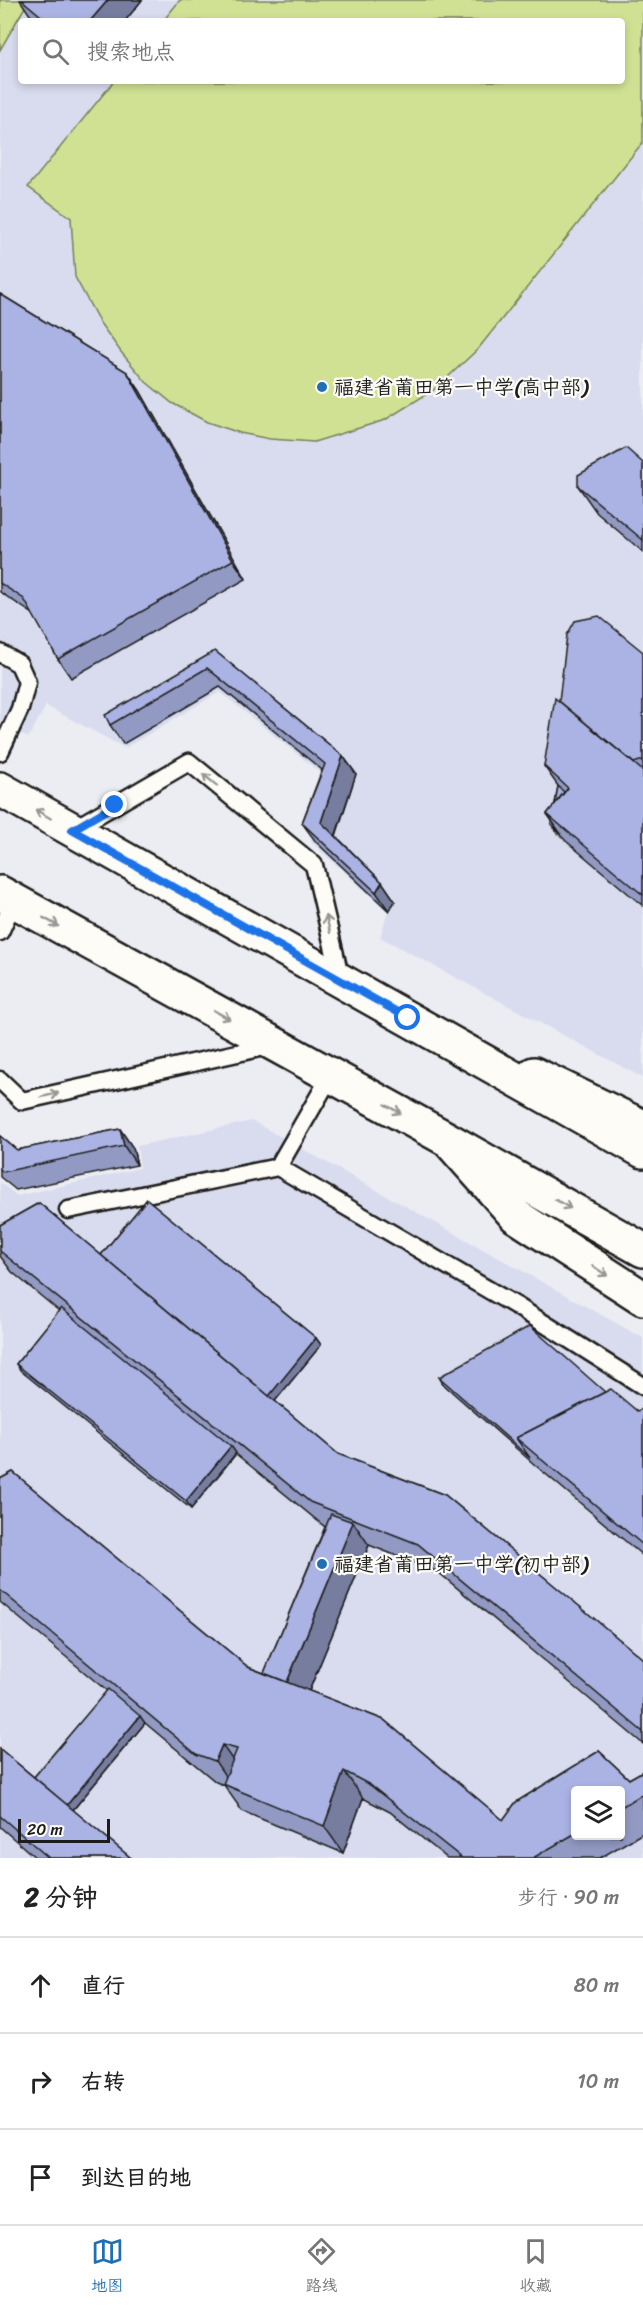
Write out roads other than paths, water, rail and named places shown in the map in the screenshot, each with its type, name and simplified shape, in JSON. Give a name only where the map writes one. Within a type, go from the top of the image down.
[{"type":"main road","points":[[0,789],[643,1151]]},
{"type":"main road","points":[[7,897],[445,1138],[643,1250]]},
{"type":"main road","points":[[408,1018],[522,1068],[643,1127]]},
{"type":"main road","points":[[445,1138],[516,1216],[643,1298]]},
{"type":"lane","points":[[0,653],[19,664],[27,682],[20,710],[0,752]]},
{"type":"lane","points":[[72,830],[189,762],[314,865],[341,981]]},
{"type":"lane","points":[[0,932],[7,897]]},
{"type":"lane","points":[[0,1080],[22,1101],[275,1044]]},
{"type":"lane","points":[[278,1167],[331,1075]]},
{"type":"lane","points":[[68,1210],[278,1167],[518,1307],[643,1386]]},
{"type":"place","name":"福建省莆田第一中学(高中部)","points":[[322,387]]},
{"type":"place","name":"福建省莆田第一中学(初中部)","points":[[322,1564]]}]
